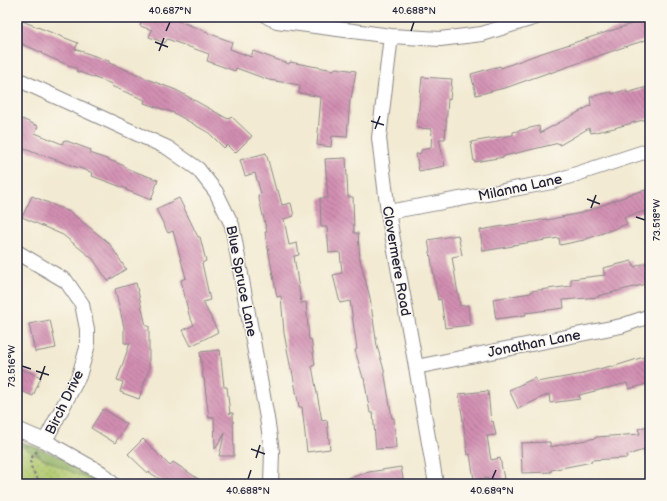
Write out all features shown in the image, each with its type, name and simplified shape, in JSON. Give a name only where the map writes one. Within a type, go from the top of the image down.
[{"type":"street","points":[[268,17],[277,21],[391,36],[440,39],[482,34],[536,17]]},
{"type":"street","name":"Clovermere Road","points":[[391,36],[379,138],[388,212],[436,484]]},
{"type":"street","name":"Blue Spruce Lane","points":[[17,79],[168,148],[198,169],[216,192],[232,225],[272,451],[271,484]]},
{"type":"street","name":"Milanna Lane","points":[[388,212],[552,182],[650,150]]},
{"type":"street","name":"Birch Drive","points":[[17,252],[66,282],[82,304],[87,329],[87,348],[79,376],[45,441]]},
{"type":"street","name":"Jonathan Lane","points":[[416,367],[621,326],[650,316]]},
{"type":"street","points":[[17,428],[45,441],[100,472],[113,484]]},
{"type":"path","points":[[41,484],[32,470],[30,460],[45,441]]},
{"type":"green space","points":[[17,440],[100,472],[113,484],[17,484]]},
{"type":"green space","points":[[17,444],[44,459],[98,484],[17,484]]},
{"type":"building","points":[[143,17],[168,17],[232,42],[230,49],[251,57],[253,51],[289,64],[290,62],[334,70],[335,68],[356,71],[350,99],[347,137],[332,136],[331,147],[317,145],[321,97],[299,93],[300,85],[269,80],[236,68],[235,71],[207,61],[209,54],[167,39],[165,43],[149,37],[152,30],[140,26]]},
{"type":"building","points":[[17,19],[78,43],[75,49],[109,61],[109,63],[176,90],[228,119],[231,116],[252,136],[235,153],[227,145],[224,148],[209,133],[174,113],[144,103],[145,100],[111,86],[112,84],[76,71],[77,69],[17,42]]},
{"type":"building","points":[[644,20],[649,39],[508,87],[476,95],[471,74],[500,66],[501,68]]},
{"type":"building","points":[[422,77],[452,79],[450,100],[448,99],[445,139],[439,139],[445,166],[419,171],[416,154],[421,153],[421,150],[431,148],[432,129],[417,128]]},
{"type":"building","points":[[647,87],[650,98],[650,118],[591,133],[589,128],[560,145],[559,143],[504,157],[474,162],[471,142],[513,135],[513,132],[539,126],[540,133],[591,106],[590,97],[611,92],[612,94],[626,90],[627,93]]},
{"type":"building","points":[[22,119],[38,126],[35,133],[62,144],[64,140],[91,150],[90,153],[158,180],[151,200],[92,176],[93,173],[17,146],[17,131]]},
{"type":"building","points":[[266,153],[276,190],[278,190],[282,205],[291,203],[294,216],[284,219],[289,245],[297,243],[299,255],[294,256],[301,303],[306,302],[309,340],[311,339],[315,365],[312,366],[322,421],[327,420],[330,449],[307,452],[302,407],[299,407],[284,333],[281,296],[277,297],[265,232],[267,232],[258,195],[261,194],[255,173],[245,176],[240,160]]},
{"type":"building","points":[[346,158],[348,197],[353,197],[354,233],[358,233],[360,260],[370,298],[377,346],[384,370],[392,418],[394,418],[396,448],[376,449],[373,413],[370,413],[364,378],[355,350],[357,349],[350,301],[340,303],[333,275],[342,273],[340,252],[329,253],[327,227],[321,227],[320,198],[328,198],[325,159]]},
{"type":"building","points":[[650,189],[650,210],[624,217],[627,224],[584,240],[560,245],[559,238],[483,251],[480,230],[547,220],[581,213],[627,195]]},
{"type":"building","points":[[32,196],[70,212],[109,243],[126,269],[108,281],[93,259],[63,235],[22,217]]},
{"type":"building","points":[[179,198],[198,237],[200,237],[206,261],[202,263],[210,300],[203,302],[218,332],[191,346],[183,330],[194,325],[189,315],[181,280],[186,278],[173,231],[168,233],[156,209]]},
{"type":"building","points":[[458,235],[462,255],[452,257],[460,306],[468,305],[470,325],[445,328],[441,299],[438,300],[428,240]]},
{"type":"building","points":[[632,261],[634,267],[650,261],[650,283],[598,296],[599,297],[563,300],[564,308],[525,313],[526,315],[496,319],[493,299],[531,293],[531,291],[571,286],[571,279],[605,275],[603,268]]},
{"type":"building","points":[[136,283],[146,326],[149,326],[149,369],[139,399],[120,392],[123,382],[117,380],[130,343],[124,343],[124,327],[115,289]]},
{"type":"building","points":[[50,320],[56,348],[35,352],[29,324]]},
{"type":"building","points":[[220,350],[224,387],[227,387],[230,414],[233,413],[234,456],[219,456],[225,433],[215,449],[214,417],[209,418],[203,378],[200,352]]},
{"type":"building","points":[[650,355],[650,383],[629,389],[627,383],[579,395],[580,399],[550,403],[549,394],[518,409],[509,390],[535,378],[537,382],[583,374]]},
{"type":"building","points":[[17,367],[41,377],[33,396],[17,389]]},
{"type":"building","points":[[488,391],[491,422],[493,421],[496,435],[487,436],[491,460],[500,458],[504,479],[489,481],[488,478],[474,480],[470,454],[468,455],[459,394]]},
{"type":"building","points":[[103,409],[127,424],[115,443],[91,428]]},
{"type":"building","points":[[650,425],[650,459],[647,459],[644,450],[627,455],[627,458],[591,460],[592,462],[551,470],[551,472],[522,473],[521,443],[550,442],[550,447],[596,437],[640,434],[638,429]]},
{"type":"building","points":[[143,439],[170,466],[173,462],[206,484],[167,484],[149,472],[148,473],[128,454]]},
{"type":"building","points":[[401,467],[404,484],[340,484],[339,481],[369,472]]}]
